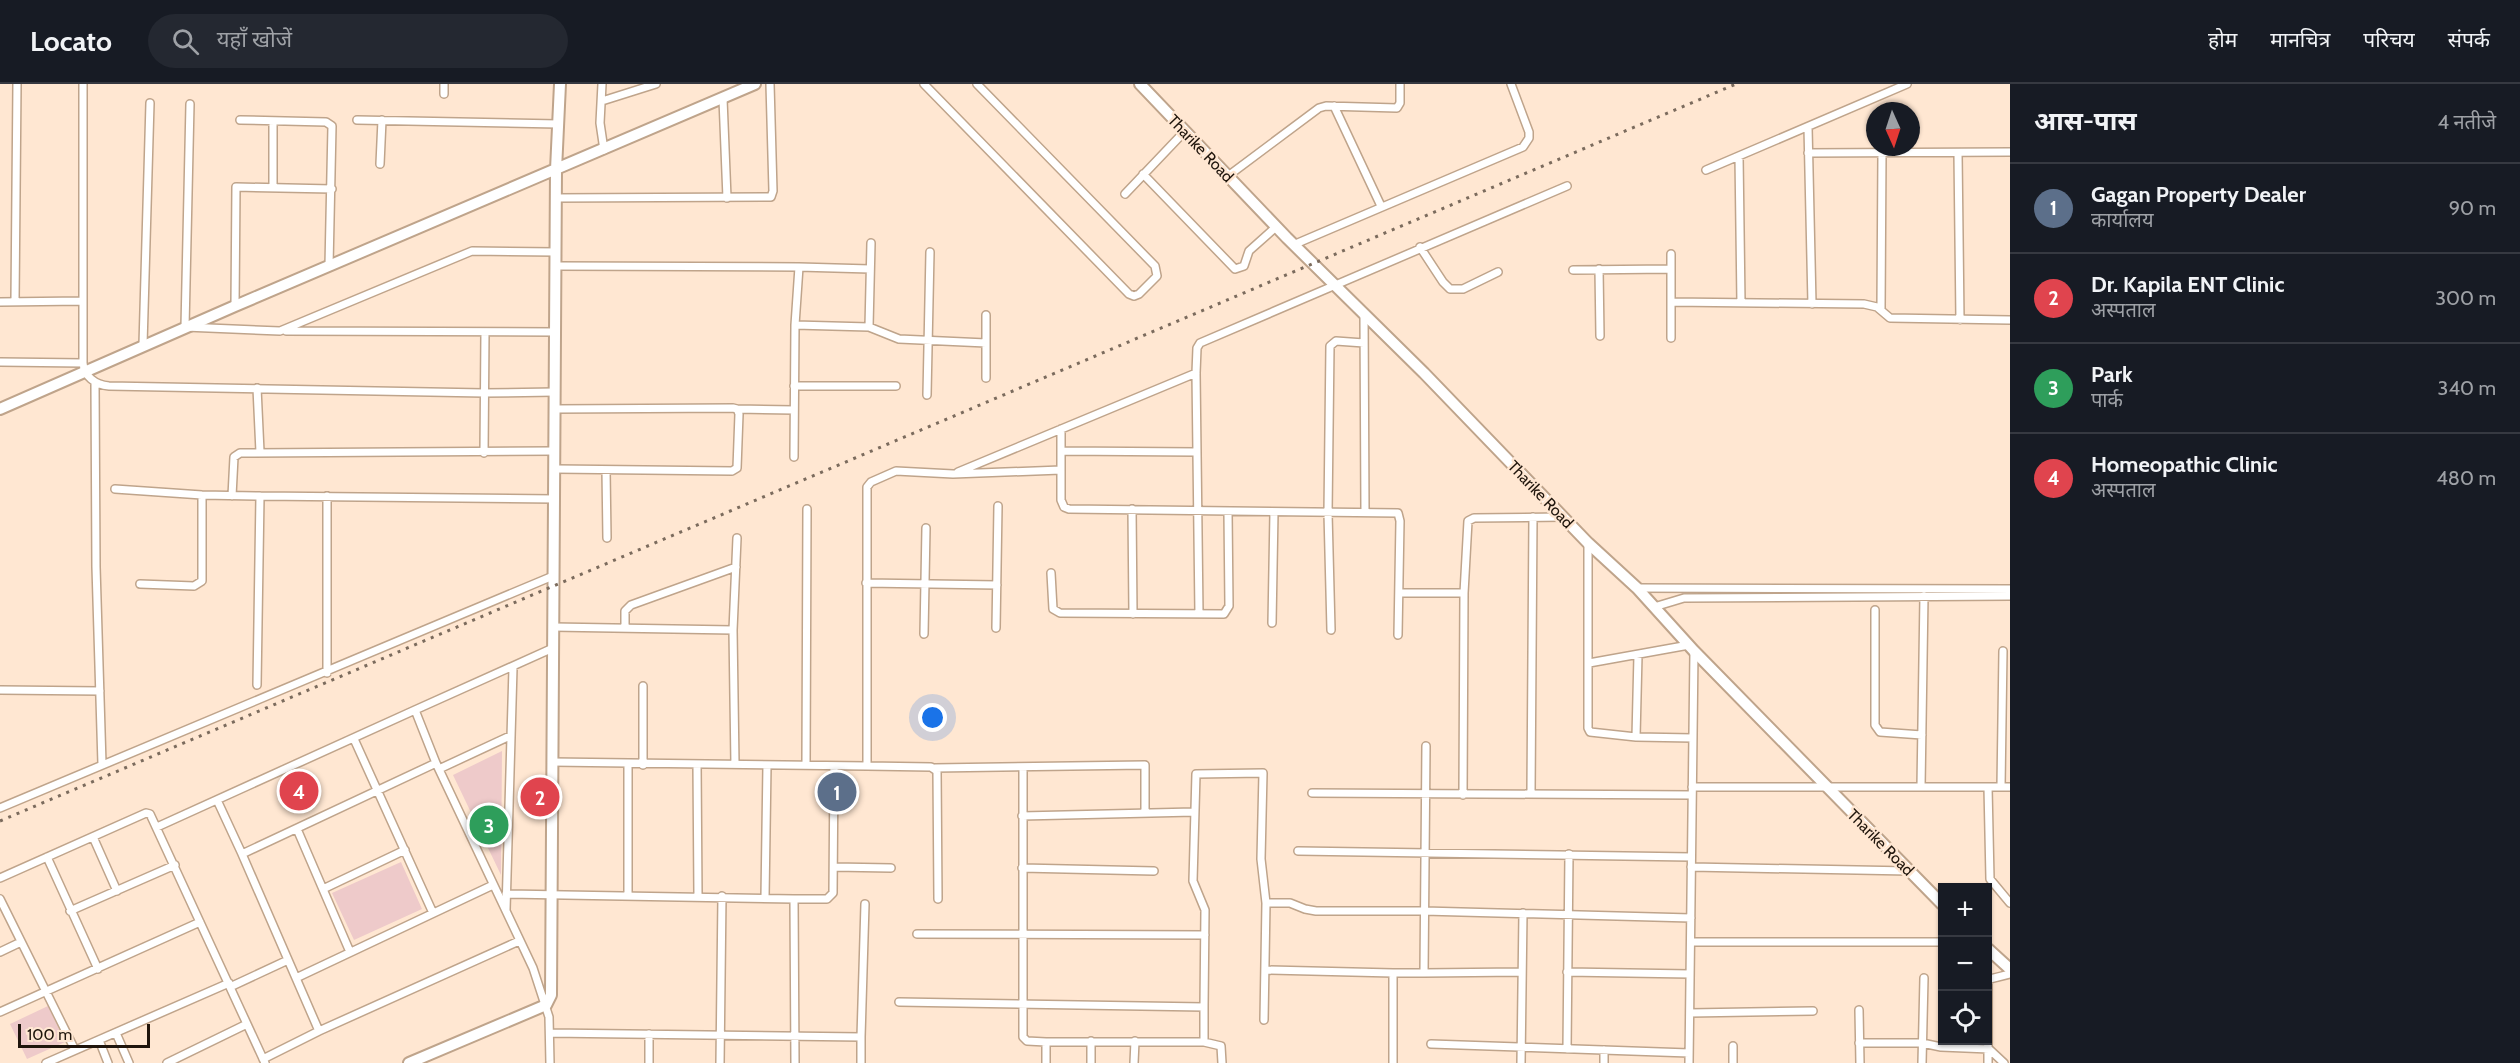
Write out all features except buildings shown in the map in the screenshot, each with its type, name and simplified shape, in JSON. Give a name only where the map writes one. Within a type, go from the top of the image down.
[{"type":"street","points":[[15,302],[17,84]]},
{"type":"street","points":[[83,84],[83,367],[96,382],[109,386],[484,393],[555,392]]},
{"type":"street","points":[[444,84],[444,94]]},
{"type":"street","points":[[410,1063],[546,1005],[551,995],[553,576],[556,469],[556,170],[560,84]]},
{"type":"street","points":[[602,84],[600,123],[604,150]]},
{"type":"street","points":[[602,101],[656,84]]},
{"type":"street","points":[[0,409],[83,367],[143,345],[755,84]]},
{"type":"street","points":[[556,198],[768,198],[773,194],[770,84]]},
{"type":"street","points":[[924,84],[1129,294],[1134,296],[1139,294],[1156,276],[1155,266],[977,84]]},
{"type":"street","name":"Tharike Road","points":[[1140,84],[1293,245],[1335,284],[1588,543],[1637,588],[1691,648],[1938,900]]},
{"type":"street","points":[[1228,176],[1313,111],[1326,106],[1394,109],[1400,103],[1400,84]]},
{"type":"street","points":[[1293,245],[1523,147],[1529,138],[1529,132],[1511,84]]},
{"type":"street","points":[[1706,170],[1907,84]]},
{"type":"street","points":[[723,99],[728,198]]},
{"type":"street","points":[[143,345],[150,103]]},
{"type":"street","points":[[185,327],[189,104]]},
{"type":"street","points":[[1334,106],[1382,206]]},
{"type":"street","points":[[240,120],[326,122],[332,126],[330,266]]},
{"type":"street","points":[[357,120],[558,124]]},
{"type":"street","points":[[381,164],[382,120]]},
{"type":"street","points":[[273,121],[273,187]]},
{"type":"street","points":[[1808,127],[1812,304]]},
{"type":"street","points":[[1125,194],[1185,131]]},
{"type":"street","points":[[1920,153],[2010,152]]},
{"type":"street","points":[[1808,153],[1866,153]]},
{"type":"street","points":[[1958,153],[1960,320]]},
{"type":"street","points":[[1739,156],[1741,303]]},
{"type":"street","points":[[1882,156],[1881,309],[1886,317],[2010,320]]},
{"type":"street","points":[[1143,174],[1235,269],[1244,266],[1249,251],[1276,227]]},
{"type":"street","points":[[235,306],[234,189],[239,186],[332,189]]},
{"type":"street","points":[[1199,614],[1196,373],[1197,348],[1200,343],[1567,186]]},
{"type":"street","points":[[869,327],[871,243]]},
{"type":"street","points":[[1420,247],[1450,289],[1463,289],[1498,272]]},
{"type":"street","points":[[280,331],[472,251],[556,252]]},
{"type":"street","points":[[927,396],[930,252]]},
{"type":"street","points":[[1671,254],[1671,338]]},
{"type":"street","points":[[557,266],[870,269]]},
{"type":"street","points":[[794,457],[795,325],[799,267]]},
{"type":"street","points":[[1599,269],[1600,336]]},
{"type":"street","points":[[1573,270],[1671,269]]},
{"type":"street","points":[[0,302],[83,301]]},
{"type":"street","points":[[1671,302],[1864,304],[1881,309]]},
{"type":"street","points":[[1364,314],[1365,511]]},
{"type":"street","points":[[986,315],[986,378]]},
{"type":"street","points":[[795,325],[869,327],[899,339],[986,342]]},
{"type":"street","points":[[185,327],[280,331],[556,332]]},
{"type":"street","points":[[484,453],[485,332]]},
{"type":"street","points":[[1330,630],[1328,513],[1330,346],[1336,341],[1364,343]]},
{"type":"street","points":[[0,362],[83,367]]},
{"type":"street","points":[[953,474],[1196,373]]},
{"type":"street","points":[[96,382],[96,567],[102,764]]},
{"type":"street","points":[[794,386],[896,386]]},
{"type":"street","points":[[257,388],[260,452]]},
{"type":"street","points":[[556,409],[794,410]]},
{"type":"street","points":[[556,469],[734,470],[737,468],[738,454],[739,414],[736,409]]},
{"type":"street","points":[[1061,429],[1061,500],[1064,507],[1069,509],[1396,512],[1400,517],[1398,635]]},
{"type":"street","points":[[232,496],[234,457],[240,453],[555,451]]},
{"type":"street","points":[[1061,451],[1197,452]]},
{"type":"street","points":[[606,470],[607,538]]},
{"type":"street","points":[[867,766],[867,487],[896,471],[953,474],[1061,470]]},
{"type":"street","points":[[115,489],[232,496],[555,499]]},
{"type":"street","points":[[140,584],[194,586],[202,581],[202,495]]},
{"type":"street","points":[[256,685],[260,496]]},
{"type":"street","points":[[327,496],[327,673]]},
{"type":"street","points":[[996,628],[998,506]]},
{"type":"street","points":[[806,765],[807,509]]},
{"type":"street","points":[[1132,509],[1133,614]]},
{"type":"street","points":[[1051,573],[1056,612],[1224,614],[1228,610],[1228,512]]},
{"type":"street","points":[[1272,622],[1274,512]]},
{"type":"street","points":[[1531,792],[1533,517]]},
{"type":"street","points":[[1463,795],[1464,593],[1468,521],[1474,518],[1563,517]]},
{"type":"street","points":[[924,634],[926,528]]},
{"type":"street","points":[[735,764],[733,630],[737,538]]},
{"type":"street","points":[[1588,543],[1588,728],[1590,732],[1636,737],[1693,738]]},
{"type":"street","points":[[625,628],[625,611],[631,605],[736,567]]},
{"type":"street","points":[[0,808],[327,673],[553,576]]},
{"type":"street","points":[[866,583],[997,585]]},
{"type":"street","points":[[1637,588],[2010,589]]},
{"type":"street","points":[[1400,593],[1464,593]]},
{"type":"street","points":[[1921,787],[1923,596]]},
{"type":"street","points":[[1654,607],[1684,598],[2010,596]]},
{"type":"street","points":[[1875,610],[1875,725],[1880,732],[1922,735]]},
{"type":"street","points":[[553,627],[733,630]]},
{"type":"street","points":[[157,827],[553,648]]},
{"type":"street","points":[[1589,663],[1691,648],[1693,738],[1689,1063]]},
{"type":"street","points":[[2001,787],[2003,651]]},
{"type":"street","points":[[1636,737],[1638,655]]},
{"type":"street","points":[[506,913],[513,668]]},
{"type":"street","points":[[643,686],[643,765]]},
{"type":"street","points":[[0,690],[100,691]]},
{"type":"street","points":[[415,710],[438,766],[533,968],[546,1005],[550,1033],[550,1063]]},
{"type":"street","points":[[242,854],[379,791],[510,736]]},
{"type":"street","points":[[354,739],[433,913]]},
{"type":"street","points":[[1424,973],[1426,746]]},
{"type":"street","points":[[552,762],[936,768],[1145,765],[1145,813]]},
{"type":"street","points":[[627,896],[628,764]]},
{"type":"street","points":[[697,764],[698,896]]},
{"type":"street","points":[[765,897],[767,765]]},
{"type":"street","points":[[506,894],[794,899],[831,897],[834,867],[834,766]]},
{"type":"street","points":[[1023,767],[1023,1037],[1027,1041],[1046,1042],[1204,1042],[1221,1046],[1222,1063]]},
{"type":"street","points":[[936,768],[938,775],[938,899]]},
{"type":"street","points":[[1204,1042],[1204,907],[1193,884],[1196,774],[1263,773],[1261,859],[1266,903],[1264,1020]]},
{"type":"street","points":[[1312,793],[1463,795],[1826,786],[2010,787]]},
{"type":"street","points":[[1988,787],[1990,879],[2010,903]]},
{"type":"street","points":[[217,800],[319,1032]]},
{"type":"street","points":[[1022,816],[1194,812]]},
{"type":"street","points":[[0,878],[146,813],[153,817],[264,1061],[319,1032],[519,941]]},
{"type":"street","points":[[297,829],[350,952]]},
{"type":"street","points":[[93,837],[117,891]]},
{"type":"street","points":[[323,889],[405,850]]},
{"type":"street","points":[[1298,850],[1691,857]]},
{"type":"street","points":[[1567,1049],[1569,854]]},
{"type":"street","points":[[47,857],[98,969]]},
{"type":"street","points":[[70,911],[175,865]]},
{"type":"street","points":[[834,867],[891,868]]},
{"type":"street","points":[[1691,867],[1909,871]]},
{"type":"street","points":[[1022,868],[1154,871]]},
{"type":"street","points":[[296,978],[493,885]]},
{"type":"street","points":[[720,1063],[722,896]]},
{"type":"street","points":[[0,899],[75,1050]]},
{"type":"street","points":[[794,899],[795,1063]]},
{"type":"street","points":[[1266,903],[1290,903],[1305,909],[1316,910],[1691,918]]},
{"type":"street","points":[[861,1063],[865,904]]},
{"type":"street","points":[[1521,1063],[1523,913]]},
{"type":"street","points":[[0,1012],[200,922]]},
{"type":"street","points":[[917,934],[1205,935]]},
{"type":"street","points":[[0,952],[21,942]]},
{"type":"street","points":[[1691,942],[1938,942]]},
{"type":"street","points":[[1988,1063],[1988,982],[1990,978],[2010,971],[1992,953]]},
{"type":"street","points":[[46,1063],[288,960]]},
{"type":"street","points":[[1266,970],[1393,974],[1521,972]]},
{"type":"street","points":[[1567,972],[1690,974]]},
{"type":"street","points":[[1393,974],[1393,1063]]},
{"type":"street","points":[[1922,1063],[1924,978]]},
{"type":"street","points":[[899,1002],[1204,1008]]},
{"type":"street","points":[[1859,1010],[1860,1063]]},
{"type":"street","points":[[1690,1013],[1813,1011]]},
{"type":"street","points":[[167,1063],[247,1024]]},
{"type":"street","points":[[116,1033],[129,1063]]},
{"type":"street","points":[[550,1033],[861,1037]]},
{"type":"street","points":[[649,1034],[649,1063]]},
{"type":"street","points":[[99,1040],[108,1063]]},
{"type":"street","points":[[1091,1041],[1091,1063]]},
{"type":"street","points":[[1134,1063],[1135,1041]]},
{"type":"street","points":[[1046,1042],[1046,1063]]},
{"type":"street","points":[[1860,1043],[1922,1043],[1941,1047],[1989,1049],[2004,1063]]},
{"type":"street","points":[[1431,1044],[1689,1053]]},
{"type":"street","points":[[1733,1046],[1733,1063]]},
{"type":"street","points":[[1604,1050],[1604,1063]]},
{"type":"shaded area","points":[[502,751],[501,875],[453,775]]},
{"type":"shaded area","points":[[401,862],[422,909],[354,940],[332,893]]},
{"type":"shaded area","points":[[48,1006],[65,1042],[27,1059],[10,1024]]},
{"type":"railway","points":[[0,821],[1736,84]]},
{"type":"place","name":"Homeopathic Clinic","points":[[299,791]]},
{"type":"place","name":"Gagan Property Dealer","points":[[837,792]]},
{"type":"place","name":"Dr. Kapila ENT Clinic","points":[[540,797]]},
{"type":"place","name":"Park","points":[[489,825]]}]
